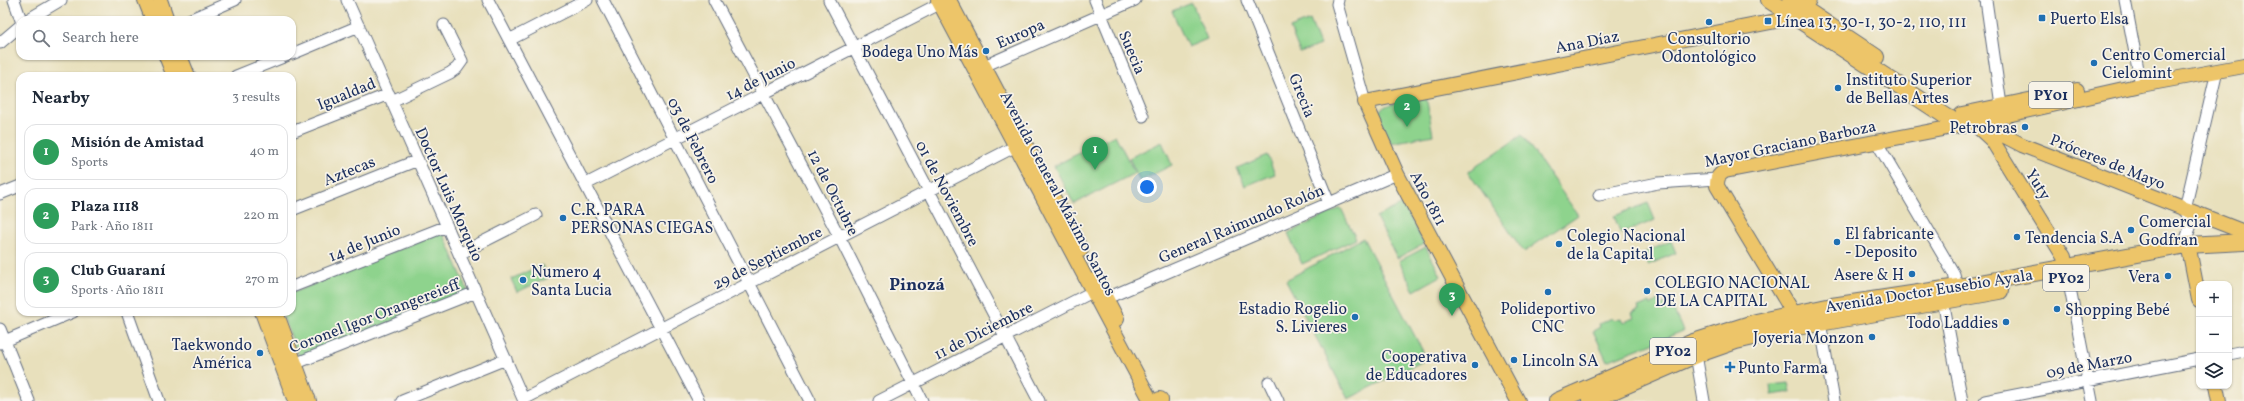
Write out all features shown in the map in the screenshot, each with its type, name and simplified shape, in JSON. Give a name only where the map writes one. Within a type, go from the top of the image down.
[{"type":"highway","points":[[1769,0],[1799,7],[1967,120]]},
{"type":"highway","points":[[1799,7],[1947,117],[1967,120]]},
{"type":"highway","name":"Avenida Doctor Eusebio Ayala","points":[[1557,401],[1695,349],[1736,341],[1796,320],[1959,293],[2192,248],[2244,242]]},
{"type":"highway","name":"Avenida Doctor Eusebio Ayala","points":[[1590,401],[1695,349]]},
{"type":"main road","points":[[145,0],[151,16]]},
{"type":"main road","points":[[160,0],[166,16]]},
{"type":"main road","name":"Avenida General Máximo Santos","points":[[944,1],[984,66],[1020,144]]},
{"type":"main road","name":"Avenida General Máximo Santos","points":[[944,1],[1099,295],[1158,401]]},
{"type":"main road","name":"Ana Díaz","points":[[1365,102],[1799,7]]},
{"type":"main road","name":"PY01","points":[[1967,120],[2001,111],[2244,58]]},
{"type":"main road","points":[[168,60],[172,72]]},
{"type":"main road","points":[[182,60],[186,72]]},
{"type":"main road","name":"PY01","points":[[2140,81],[2244,66]]},
{"type":"main road","name":"Año 1811","points":[[1365,102],[1397,174],[1518,401]]},
{"type":"main road","name":"Yuty","points":[[1967,120],[1993,136],[2004,159],[2064,257],[2067,273]]},
{"type":"main road","name":"Mayor Graciano Barboza","points":[[1717,179],[1725,171],[1876,141],[1967,120]]},
{"type":"main road","name":"Próceres de Mayo","points":[[1993,136],[2019,143],[2244,232]]},
{"type":"main road","points":[[2004,159],[2006,149],[2019,143]]},
{"type":"main road","points":[[1717,179],[1717,186],[1796,320]]},
{"type":"main road","points":[[2192,248],[2196,281]]},
{"type":"main road","points":[[264,316],[289,366],[309,401]]},
{"type":"main road","points":[[277,316],[289,366],[295,401]]},
{"type":"main road","points":[[2217,389],[2219,401]]},
{"type":"street","points":[[14,0],[20,16]]},
{"type":"street","points":[[34,16],[61,0]]},
{"type":"street","points":[[198,16],[235,0]]},
{"type":"street","name":"Doctor Luis Morquio","points":[[347,0],[524,400]]},
{"type":"street","points":[[488,0],[699,401]]},
{"type":"street","points":[[509,40],[587,0]]},
{"type":"street","name":"03 de Febrero","points":[[603,0],[810,401]]},
{"type":"street","name":"12 de Octubre","points":[[714,0],[840,238],[922,401]]},
{"type":"street","name":"01 de Noviembre","points":[[829,0],[1039,401]]},
{"type":"street","name":"Suecia","points":[[1095,0],[1143,116]]},
{"type":"street","name":"Europa","points":[[984,66],[1135,0]]},
{"type":"street","name":"Grecia","points":[[1247,0],[1329,203]]},
{"type":"street","name":"Año 1811","points":[[1338,0],[1337,4],[1351,59],[1365,102]]},
{"type":"street","points":[[1986,0],[2001,111],[1993,136]]},
{"type":"street","points":[[2125,0],[2140,81]]},
{"type":"street","name":"14 de Junio","points":[[586,184],[944,1]]},
{"type":"street","name":"Igualdad","points":[[296,131],[390,97],[450,73],[457,68],[462,61],[444,25]]},
{"type":"street","points":[[296,52],[359,26]]},
{"type":"street","points":[[0,43],[16,29]]},
{"type":"street","points":[[246,72],[276,60]]},
{"type":"street","points":[[2192,248],[2186,239],[2191,225],[2185,209],[2217,71]]},
{"type":"street","points":[[1876,141],[1950,268],[1959,293]]},
{"type":"street","name":"29 de Septiembre","points":[[524,400],[930,192],[1020,144]]},
{"type":"street","name":"Aztecas","points":[[296,208],[418,160]]},
{"type":"street","name":"General Raimundo Rolón","points":[[1099,295],[1329,203],[1397,174]]},
{"type":"street","name":"Mayor Graciano Barboza","points":[[1599,195],[1658,182],[1717,179]]},
{"type":"street","points":[[0,194],[16,188]]},
{"type":"street","points":[[459,254],[536,215]]},
{"type":"street","name":"14 de Junio","points":[[296,285],[447,226]]},
{"type":"street","points":[[2067,273],[2092,401]]},
{"type":"street","name":"Coronel Igor Orangereieff","points":[[289,366],[476,292]]},
{"type":"street","name":"11 de Diciembre","points":[[879,401],[1005,337],[1099,295]]},
{"type":"street","points":[[1942,296],[1962,401]]},
{"type":"street","points":[[2,342],[64,316]]},
{"type":"street","points":[[128,316],[159,401]]},
{"type":"street","points":[[1819,316],[1834,401]]},
{"type":"street","points":[[0,329],[2,342],[29,401]]},
{"type":"street","points":[[1695,349],[1704,401]]},
{"type":"street","points":[[2232,353],[2244,351]]},
{"type":"street","points":[[402,401],[506,359]]},
{"type":"street","name":"09 de Marzo","points":[[1985,401],[2196,360]]},
{"type":"street","points":[[1269,382],[1278,401]]},
{"type":"green space","points":[[1192,3],[1207,39],[1188,47],[1172,11]]},
{"type":"green space","points":[[1310,20],[1320,45],[1300,53],[1290,28]]},
{"type":"green space","points":[[1426,96],[1433,135],[1391,143],[1379,123],[1379,111],[1390,104]]},
{"type":"green space","points":[[1115,135],[1135,173],[1074,204],[1054,166]]},
{"type":"green space","points":[[1522,135],[1578,215],[1524,252],[1468,172]]},
{"type":"green space","points":[[1162,142],[1172,165],[1140,181],[1129,158]]},
{"type":"green space","points":[[1267,155],[1275,174],[1245,186],[1237,168]]},
{"type":"green space","points":[[1648,203],[1655,220],[1621,234],[1614,216]]},
{"type":"green space","points":[[1403,204],[1424,244],[1397,258],[1376,217]]},
{"type":"green space","points":[[1341,208],[1356,239],[1302,264],[1288,233]]},
{"type":"green space","points":[[439,233],[444,235],[468,291],[300,358],[283,316],[296,316],[296,291]]},
{"type":"green space","name":"Estadio Rogelio S. Livieres","points":[[1363,238],[1427,359],[1348,399],[1286,280]]},
{"type":"green space","points":[[1671,241],[1676,253],[1648,265],[1644,253]]},
{"type":"green space","points":[[1426,247],[1441,276],[1414,291],[1399,261]]},
{"type":"green space","points":[[542,265],[548,278],[517,292],[511,279]]},
{"type":"green space","points":[[1659,301],[1661,306],[1670,302],[1683,331],[1607,361],[1593,331],[1600,327],[1599,324],[1612,318],[1613,320],[1621,318],[1623,322],[1634,318],[1632,313],[1639,310],[1638,307],[1650,302],[1651,305]]},
{"type":"green space","points":[[1789,383],[1791,392],[1772,395],[1771,385]]},
{"type":"place","name":"Puerto Elsa","points":[[2042,18]]},
{"type":"place","name":"Línea 13, 30-1, 30-2, 110, 111","points":[[1768,21]]},
{"type":"place","name":"Consultorio Odontológico","points":[[1709,22]]},
{"type":"place","name":"Bodega Uno Más","points":[[986,51]]},
{"type":"place","name":"Centro Comercial Cielomint","points":[[2094,63]]},
{"type":"place","name":"Instituto Superior de Bellas Artes","points":[[1838,88]]},
{"type":"place","name":"Plaza 1118","points":[[1407,127]]},
{"type":"place","name":"Petrobras","points":[[2025,127]]},
{"type":"place","name":"Misión de Amistad","points":[[1095,170]]},
{"type":"place","name":"C.R. PARA PERSONAS CIEGAS","points":[[563,218]]},
{"type":"place","name":"Comercial Godfran","points":[[2131,230]]},
{"type":"place","name":"Tendencia S.A","points":[[2017,237]]},
{"type":"place","name":"El fabricante - Deposito","points":[[1837,242]]},
{"type":"place","name":"Colegio Nacional de la Capital","points":[[1559,244]]},
{"type":"place","name":"Asere & H","points":[[1912,274]]},
{"type":"place","name":"Vera","points":[[2168,276]]},
{"type":"place","name":"Numero 4 Santa Lucia","points":[[523,280]]},
{"type":"place","name":"COLEGIO NACIONAL DE LA CAPITAL","points":[[1647,291]]},
{"type":"place","name":"Polideportivo CNC","points":[[1548,292]]},
{"type":"place","name":"Shopping Bebé","points":[[2057,309]]},
{"type":"place","name":"Club Guaraní","points":[[1452,316]]},
{"type":"place","name":"Estadio Rogelio S. Livieres","points":[[1355,317]]},
{"type":"place","name":"Todo Laddies","points":[[2006,322]]},
{"type":"place","name":"Joyeria Monzon","points":[[1872,337]]},
{"type":"place","name":"Taekwondo América","points":[[260,353]]},
{"type":"place","name":"Lincoln SA","points":[[1514,360]]},
{"type":"place","name":"Cooperativa de Educadores","points":[[1475,365]]},
{"type":"place","name":"Punto Farma","points":[[1730,367]]},
{"type":"district","name":"Pinozá","points":[[917,284]]}]
